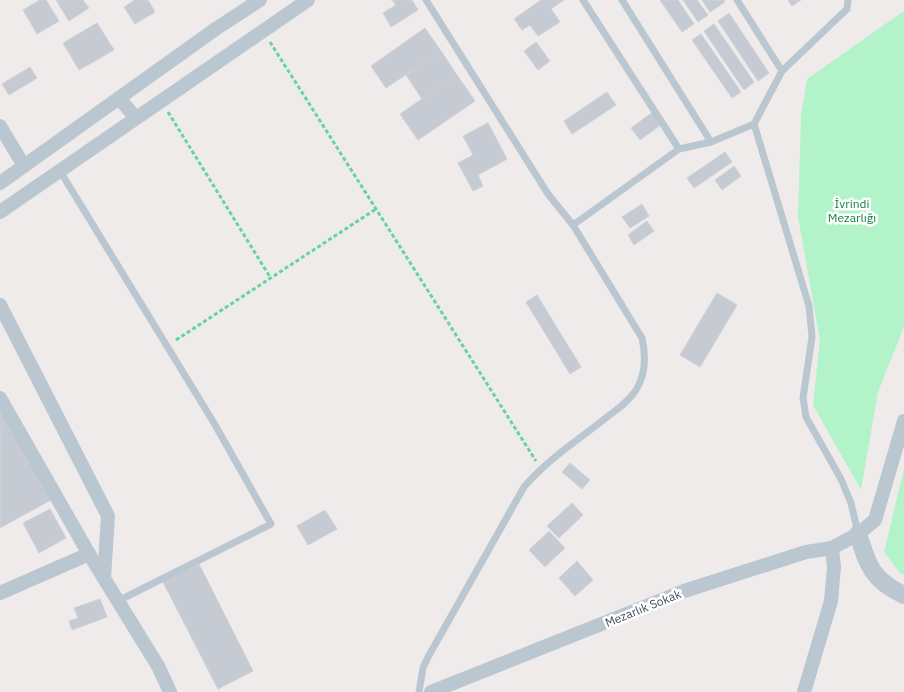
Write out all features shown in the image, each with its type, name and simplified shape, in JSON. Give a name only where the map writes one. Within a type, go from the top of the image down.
[{"type":"street","points":[[0,183],[217,28],[260,0]]},
{"type":"street","points":[[0,212],[308,0]]},
{"type":"street","points":[[120,98],[136,118]]},
{"type":"street","points":[[0,126],[24,166]]},
{"type":"street","points":[[0,305],[108,516],[104,578]]},
{"type":"street","points":[[0,398],[104,578],[158,666],[170,692]]},
{"type":"street","name":"Mezarlık Sokak","points":[[431,692],[451,688],[684,591],[806,552],[832,548],[858,534],[875,520],[904,421]]},
{"type":"street","points":[[858,534],[866,560],[874,573],[888,587],[904,596]]},
{"type":"street","points":[[804,692],[831,601],[834,568],[832,548]]},
{"type":"street","points":[[0,593],[90,554]]},
{"type":"lane","points":[[419,692],[420,680],[428,657],[524,488],[540,469],[631,397],[641,380],[645,365],[645,349],[642,338],[573,225],[548,194],[426,0]]},
{"type":"lane","points":[[583,0],[679,149]]},
{"type":"lane","points":[[622,0],[711,142]]},
{"type":"lane","points":[[737,0],[782,71]]},
{"type":"lane","points":[[573,225],[679,149],[711,142],[754,124],[782,71],[847,9],[848,0]]},
{"type":"lane","points":[[754,124],[809,306],[812,337],[803,408],[806,417],[841,479],[850,503],[858,534]]},
{"type":"lane","points":[[60,171],[214,423],[271,524],[118,601]]},
{"type":"path","points":[[263,31],[540,469]]},
{"type":"path","points":[[161,101],[270,277]]},
{"type":"path","points":[[167,346],[376,209]]},
{"type":"green space","name":"İvrindi Mezarlığı","points":[[904,11],[904,327],[878,392],[861,490],[813,405],[820,340],[798,217],[801,116],[807,79]]},
{"type":"green space","points":[[904,469],[904,575],[900,573],[884,552]]},
{"type":"building","points":[[40,0],[46,0],[59,21],[37,34],[23,10]]},
{"type":"building","points":[[56,0],[83,0],[89,8],[69,21]]},
{"type":"building","points":[[135,0],[148,0],[155,12],[135,24],[124,7]]},
{"type":"building","points":[[392,0],[412,0],[418,10],[391,27],[383,13],[396,5]]},
{"type":"building","points":[[541,0],[564,0],[551,9],[560,22],[538,36],[530,25],[522,30],[514,19]]},
{"type":"building","points":[[660,0],[678,0],[694,24],[682,32]]},
{"type":"building","points":[[683,0],[697,0],[708,15],[698,22]]},
{"type":"building","points":[[702,0],[724,0],[725,2],[710,12]]},
{"type":"building","points":[[788,0],[801,0],[792,6]]},
{"type":"building","points":[[729,13],[769,73],[758,81],[718,21]]},
{"type":"building","points":[[97,23],[114,50],[79,70],[63,43]]},
{"type":"building","points":[[714,24],[754,82],[744,90],[704,31]]},
{"type":"building","points":[[425,28],[441,51],[386,88],[371,66]]},
{"type":"building","points":[[701,34],[741,92],[732,98],[692,40]]},
{"type":"building","points":[[536,42],[550,61],[538,70],[524,51]]},
{"type":"building","points":[[441,51],[457,75],[422,99],[406,75]]},
{"type":"building","points":[[30,67],[37,78],[9,95],[2,84]]},
{"type":"building","points":[[457,75],[475,101],[418,140],[400,114]]},
{"type":"building","points":[[607,92],[616,105],[572,134],[564,121]]},
{"type":"building","points":[[653,112],[662,124],[640,140],[631,128]]},
{"type":"building","points":[[488,123],[507,159],[478,175],[483,186],[473,191],[458,163],[473,155],[463,136]]},
{"type":"building","points":[[725,152],[732,162],[694,188],[687,178]]},
{"type":"building","points":[[734,166],[741,176],[722,190],[715,180]]},
{"type":"building","points":[[642,204],[649,216],[630,228],[622,217]]},
{"type":"building","points":[[647,221],[654,231],[634,245],[628,235]]},
{"type":"building","points":[[717,293],[737,305],[700,367],[680,355]]},
{"type":"building","points":[[537,295],[581,367],[570,374],[526,302]]},
{"type":"building","points":[[0,407],[51,500],[0,528]]},
{"type":"building","points":[[570,463],[590,480],[582,489],[562,472]]},
{"type":"building","points":[[572,503],[583,515],[559,538],[547,526]]},
{"type":"building","points":[[50,509],[66,538],[39,553],[23,523]]},
{"type":"building","points":[[325,510],[337,529],[308,545],[297,526]]},
{"type":"building","points":[[549,531],[565,548],[545,567],[529,550]]},
{"type":"building","points":[[577,561],[593,580],[575,596],[559,578]]},
{"type":"building","points":[[199,564],[253,671],[218,689],[163,582]]},
{"type":"building","points":[[100,599],[107,617],[72,630],[69,621],[78,618],[74,608]]}]
